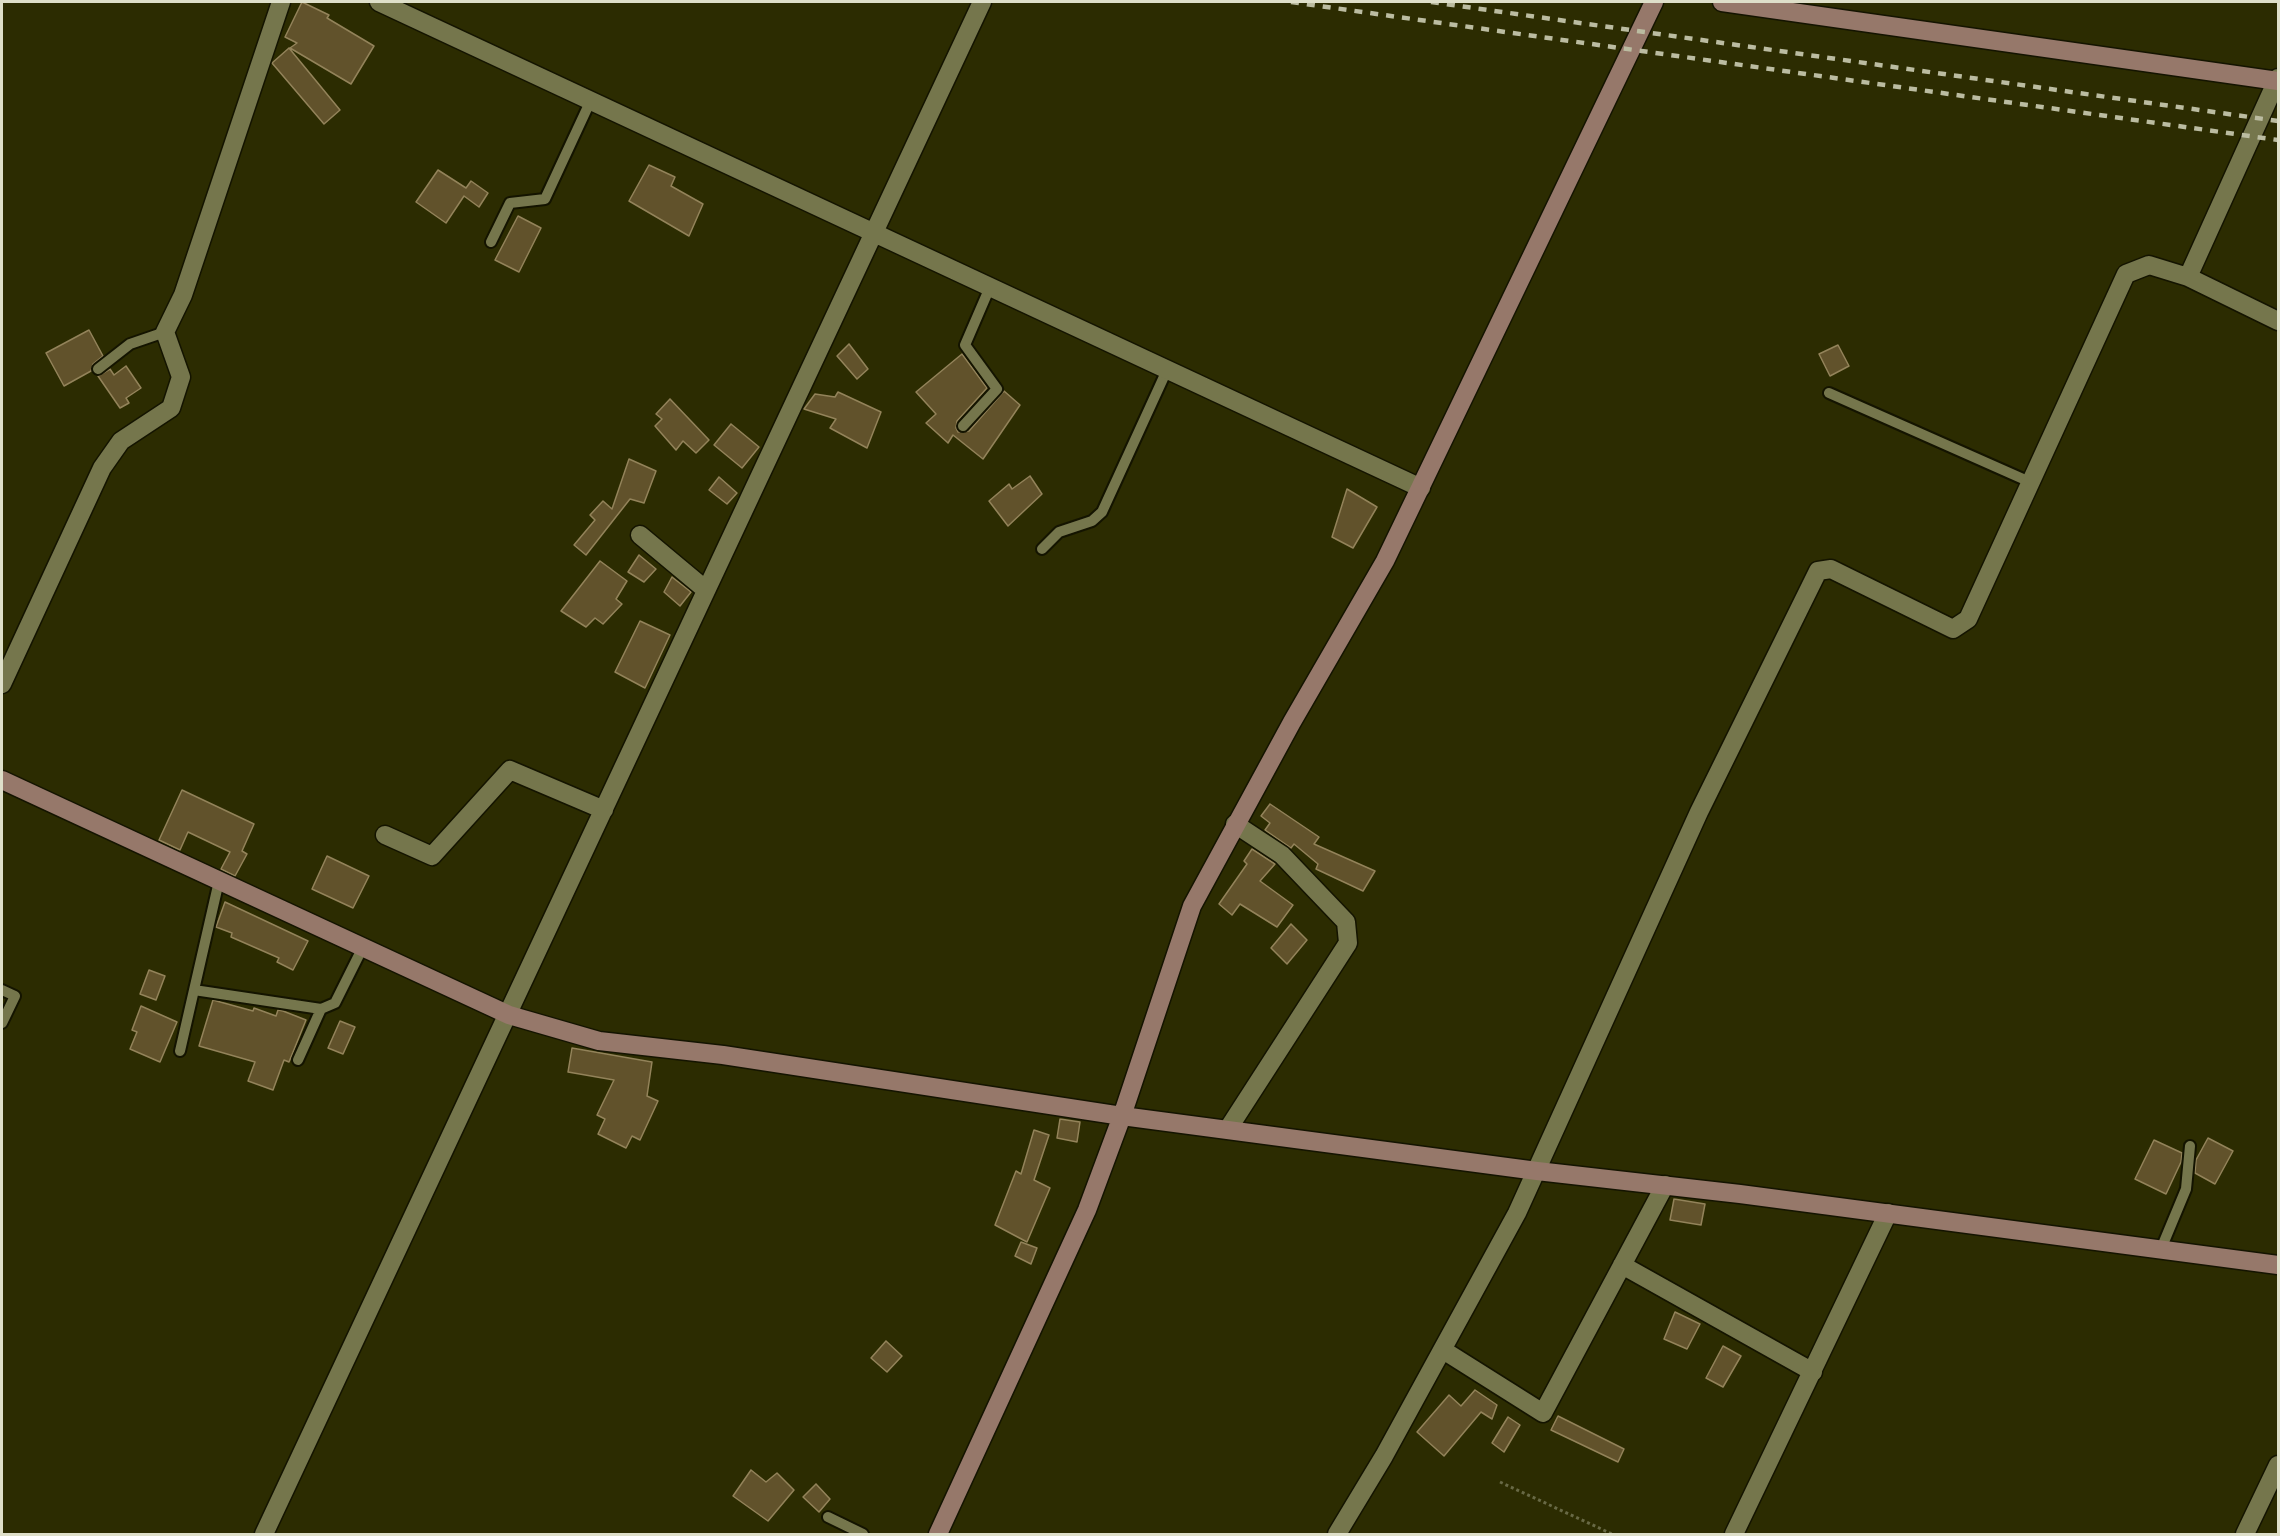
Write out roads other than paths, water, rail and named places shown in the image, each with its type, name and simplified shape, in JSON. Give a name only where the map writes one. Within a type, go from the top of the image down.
[{"type":"street","points":[[2,684],[102,468],[121,441],[171,408],[181,377],[165,332],[183,295],[281,2]]},
{"type":"street","points":[[379,2],[1421,488]]},
{"type":"street","points":[[264,1534],[509,1015],[872,232],[982,2]]},
{"type":"street","points":[[938,1534],[1083,1220],[1122,1116],[1192,906],[1235,824],[1384,561],[1654,2]]},
{"type":"street","points":[[1722,2],[2278,80],[2188,277]]},
{"type":"street","points":[[1337,1534],[1443,1350],[1517,1213],[1699,812],[1818,571],[1831,569],[1953,629],[1968,619],[2126,274],[2149,265],[2188,277],[2278,321]]},
{"type":"street","points":[[640,535],[706,590]]},
{"type":"street","points":[[385,834],[432,856],[510,770],[604,810]]},
{"type":"street","points":[[2,780],[509,1015],[599,1041],[723,1055],[1122,1116],[2278,1265]]},
{"type":"street","points":[[1228,1129],[1348,943],[1346,922],[1330,905],[1282,855],[1235,824]]},
{"type":"street","points":[[1443,1350],[1543,1413],[1665,1185]]},
{"type":"street","points":[[1734,1534],[1888,1213]]},
{"type":"street","points":[[1622,1265],[1813,1372]]},
{"type":"street","points":[[2245,1534],[2278,1465]]},
{"type":"lane","points":[[492,242],[510,203],[545,199],[591,100]]},
{"type":"lane","points":[[963,426],[997,389],[965,345],[990,287]]},
{"type":"lane","points":[[98,369],[130,344],[165,332]]},
{"type":"lane","points":[[1042,549],[1059,532],[1092,521],[1102,512],[1167,370]]},
{"type":"lane","points":[[1829,393],[2030,482]]},
{"type":"lane","points":[[180,1052],[219,881]]},
{"type":"lane","points":[[194,990],[321,1009],[335,1003],[363,947]]},
{"type":"lane","points":[[2,990],[15,996],[2,1023]]},
{"type":"lane","points":[[298,1060],[321,1009]]},
{"type":"lane","points":[[2161,1249],[2186,1189],[2190,1146]]},
{"type":"lane","points":[[828,1517],[863,1534]]},
{"type":"railway","points":[[1291,2],[2278,140]]},
{"type":"railway","points":[[1431,2],[2278,121]]}]
